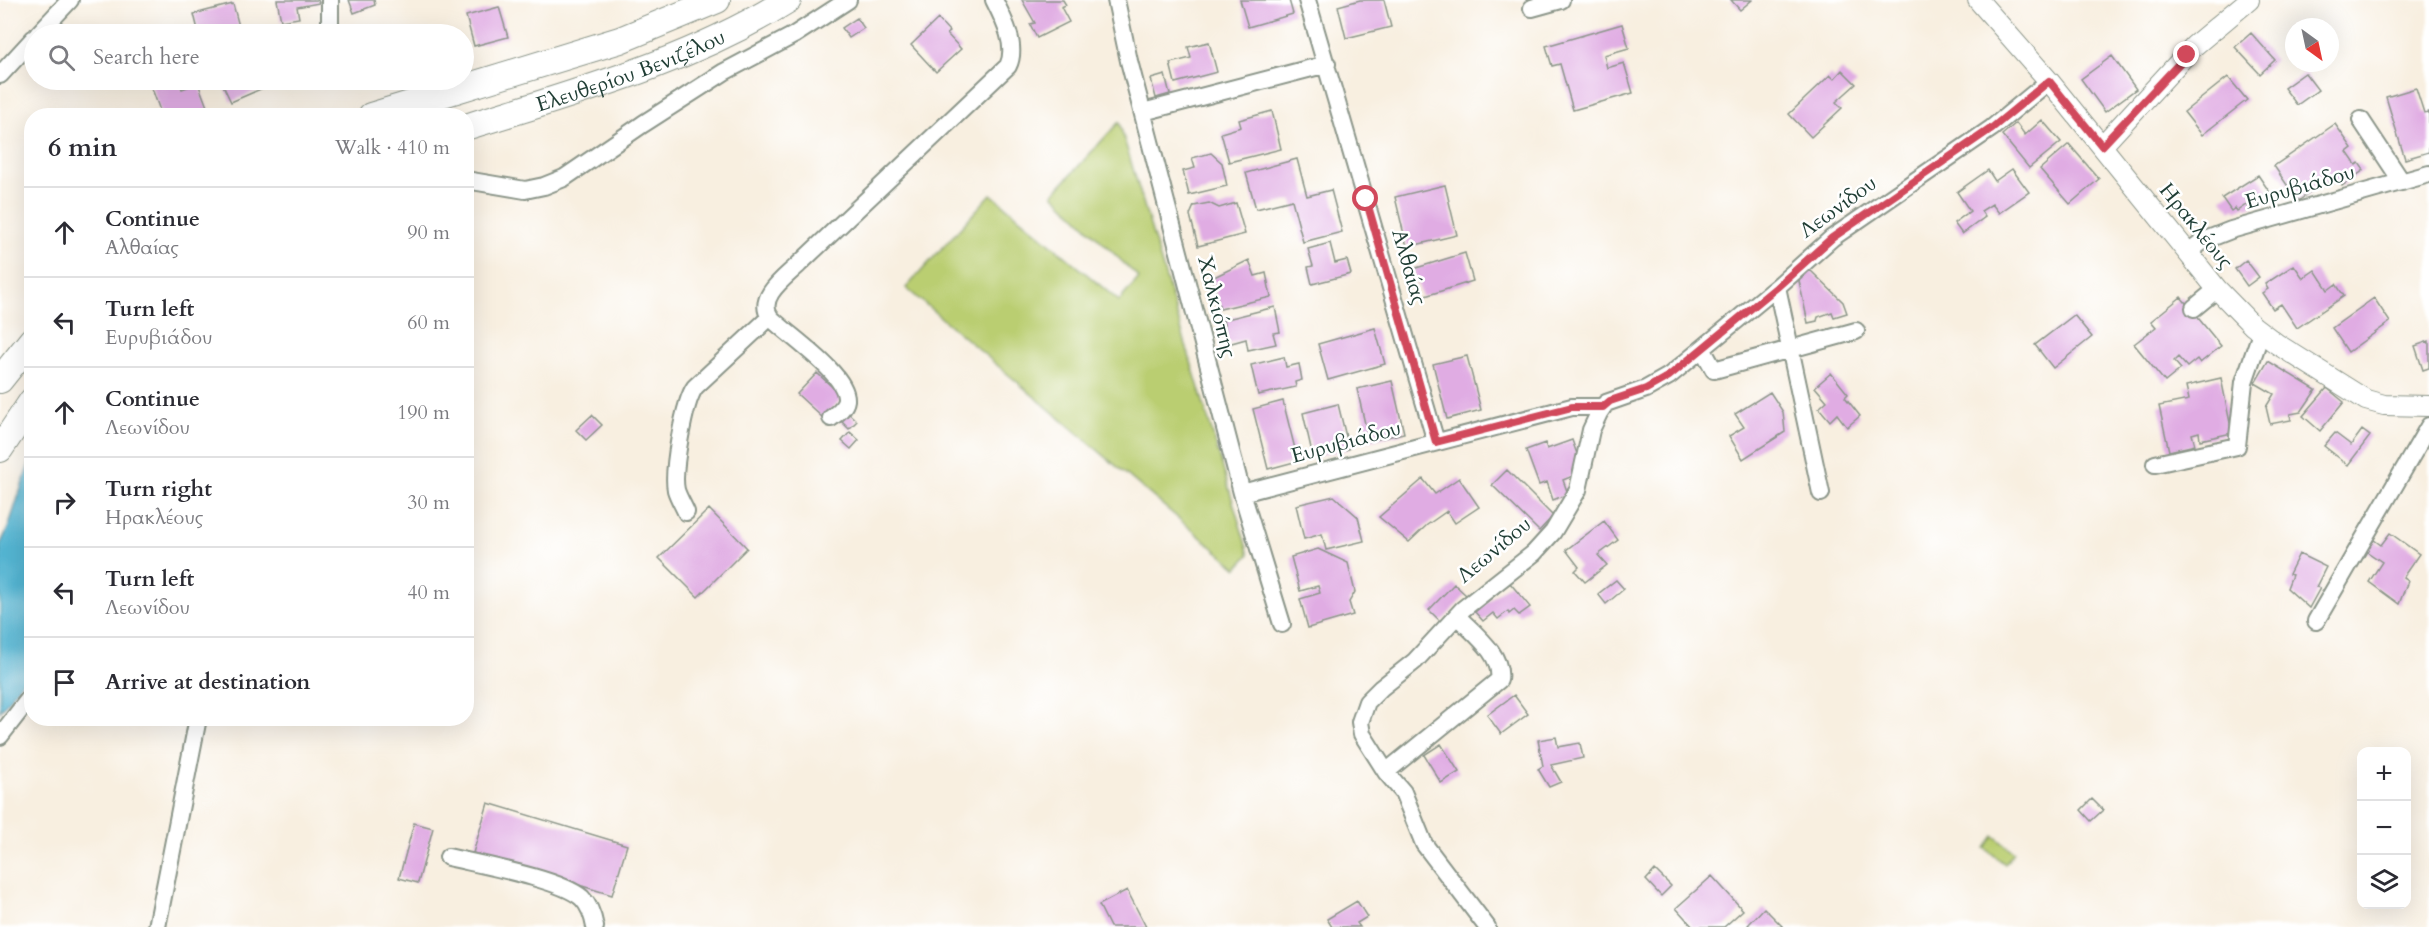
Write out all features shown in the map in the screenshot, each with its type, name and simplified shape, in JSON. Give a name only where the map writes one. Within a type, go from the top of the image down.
[{"type":"main road","name":"Ελευθερίου Βενιζέλου","points":[[474,85],[620,40],[717,0]]},
{"type":"main road","name":"Ελευθερίου Βενιζέλου","points":[[474,124],[672,60],[735,31],[788,0]]},
{"type":"main road","name":"Ελευθερίου Βενιζέλου","points":[[397,108],[456,90]]},
{"type":"main road","points":[[0,379],[24,350]]},
{"type":"main road","points":[[0,449],[24,412]]},
{"type":"street","points":[[47,24],[70,0]]},
{"type":"street","points":[[330,0],[330,24]]},
{"type":"street","points":[[474,181],[525,190],[564,178],[724,72],[794,35],[848,0]]},
{"type":"street","points":[[831,418],[846,401],[840,384],[818,360],[770,318],[767,314],[768,297],[778,284],[1008,66],[1012,57],[1009,37],[994,0]]},
{"type":"street","name":"Χαλκιόπης","points":[[1116,0],[1129,61],[1242,493],[1282,624]]},
{"type":"street","name":"Αλθαίας","points":[[1307,0],[1436,442]]},
{"type":"street","points":[[1532,8],[1561,0]]},
{"type":"street","name":"Ηρακλέους","points":[[1978,0],[2049,81],[2217,289],[2261,333],[2366,400],[2384,405],[2429,406]]},
{"type":"street","points":[[2102,146],[2194,46],[2249,0]]},
{"type":"street","points":[[0,75],[24,49]]},
{"type":"street","points":[[1143,112],[1327,64]]},
{"type":"street","name":"Λεωνίδου","points":[[1487,927],[1424,844],[1405,796],[1386,772],[1361,730],[1360,722],[1364,708],[1381,688],[1415,662],[1487,587],[1534,553],[1557,527],[1578,490],[1591,430],[1603,407],[1610,401],[1658,383],[1703,350],[1832,238],[1992,128],[2049,81]]},
{"type":"street","points":[[2361,120],[2402,182]]},
{"type":"street","name":"Ευρυβιάδου","points":[[2187,253],[2203,241],[2223,233],[2429,174]]},
{"type":"street","points":[[1777,287],[1821,493]]},
{"type":"street","points":[[2194,308],[2217,289]]},
{"type":"street","points":[[686,512],[676,490],[676,476],[680,439],[689,395],[770,318]]},
{"type":"street","points":[[1703,350],[1714,370],[1856,330]]},
{"type":"street","points":[[2155,464],[2238,446],[2244,382],[2261,333]]},
{"type":"street","name":"Ευρυβιάδου","points":[[1242,493],[1572,407],[1603,407]]},
{"type":"street","points":[[2316,621],[2429,426]]},
{"type":"street","points":[[1386,772],[1499,680],[1501,668],[1491,652],[1457,616]]},
{"type":"street","points":[[0,736],[24,705]]},
{"type":"street","points":[[157,927],[196,726]]},
{"type":"street","points":[[448,857],[513,872],[576,893],[588,905],[595,927]]},
{"type":"green space","points":[[1119,122],[1249,555],[1237,568],[906,288],[991,194],[1119,301],[1139,278],[1053,194]]},
{"type":"green space","points":[[1994,836],[2014,852],[2005,864],[1985,848]]},
{"type":"water","points":[[24,479],[24,679],[0,712],[0,545]]},
{"type":"building","points":[[277,0],[318,0],[319,3],[297,7],[299,18],[281,21]]},
{"type":"building","points":[[349,0],[374,0],[375,5],[354,13]]},
{"type":"building","points":[[1022,0],[1063,0],[1066,5],[1061,7],[1069,22],[1037,38],[1030,24],[1035,23]]},
{"type":"building","points":[[1240,0],[1289,0],[1293,14],[1248,27]]},
{"type":"building","points":[[1360,0],[1384,0],[1391,27],[1346,38],[1338,6]]},
{"type":"building","points":[[1731,0],[1752,0],[1740,10]]},
{"type":"building","points":[[233,4],[238,24],[196,24],[194,14]]},
{"type":"building","points":[[499,7],[508,37],[474,46],[474,24],[468,24],[466,16]]},
{"type":"building","points":[[857,18],[864,28],[849,38],[842,28]]},
{"type":"building","points":[[938,19],[950,32],[947,34],[961,49],[936,72],[911,45]]},
{"type":"building","points":[[1622,24],[1629,48],[1604,55],[1607,68],[1624,63],[1633,93],[1573,110],[1560,64],[1552,66],[1546,46]]},
{"type":"building","points":[[2251,33],[2275,60],[2260,74],[2235,47]]},
{"type":"building","points":[[1209,42],[1217,72],[1175,83],[1170,63],[1191,58],[1188,47]]},
{"type":"building","points":[[2112,56],[2136,89],[2105,112],[2081,79]]},
{"type":"building","points":[[1842,70],[1856,84],[1836,102],[1842,108],[1811,137],[1789,114],[1830,75],[1834,79]]},
{"type":"building","points":[[2305,73],[2318,90],[2297,105],[2284,88]]},
{"type":"building","points":[[1165,75],[1170,94],[1156,98],[1151,79]]},
{"type":"building","points":[[2228,77],[2247,100],[2202,135],[2184,112]]},
{"type":"building","points":[[2416,88],[2424,113],[2429,112],[2429,152],[2405,159],[2386,97]]},
{"type":"building","points":[[152,90],[201,90],[207,108],[159,108]]},
{"type":"building","points":[[225,90],[259,90],[231,102]]},
{"type":"building","points":[[1272,111],[1281,149],[1229,162],[1221,133],[1241,127],[1239,120]]},
{"type":"building","points":[[2042,120],[2061,142],[2029,168],[2002,135],[2016,123],[2025,135]]},
{"type":"building","points":[[2335,124],[2352,148],[2347,152],[2356,165],[2359,163],[2364,170],[2342,186],[2338,181],[2335,183],[2333,180],[2322,187],[2321,185],[2298,201],[2274,166]]},
{"type":"building","points":[[2069,144],[2099,179],[2070,204],[2040,169]]},
{"type":"building","points":[[1211,153],[1222,163],[1227,186],[1189,195],[1183,171],[1195,168],[1192,158]]},
{"type":"building","points":[[1297,159],[1307,196],[1331,190],[1342,232],[1303,242],[1292,200],[1256,209],[1246,173]]},
{"type":"building","points":[[2012,169],[2029,192],[1999,213],[1992,204],[1981,211],[1985,217],[1962,234],[1954,223],[1970,211],[1957,192],[1988,170],[1995,181]]},
{"type":"building","points":[[2258,175],[2273,197],[2265,203],[2262,199],[2249,208],[2246,205],[2237,211],[2235,208],[2231,211],[2222,198]]},
{"type":"building","points":[[1445,185],[1457,235],[1407,247],[1395,197]]},
{"type":"building","points":[[1209,203],[1219,208],[1236,203],[1245,234],[1198,246],[1190,215],[1194,206]]},
{"type":"building","points":[[1330,243],[1335,263],[1347,260],[1351,274],[1312,284],[1308,267],[1313,266],[1308,249]]},
{"type":"building","points":[[1465,253],[1473,281],[1422,297],[1413,269]]},
{"type":"building","points":[[1249,260],[1255,276],[1266,273],[1271,297],[1220,309],[1212,278]]},
{"type":"building","points":[[2246,260],[2259,277],[2247,286],[2235,269]]},
{"type":"building","points":[[2294,265],[2303,278],[2315,270],[2328,290],[2336,284],[2344,296],[2297,328],[2281,304],[2273,309],[2262,293],[2268,289],[2265,284]]},
{"type":"building","points":[[1810,270],[1843,302],[1847,313],[1834,317],[1832,312],[1818,317],[1817,321],[1808,323],[1799,281]]},
{"type":"building","points":[[2181,297],[2221,346],[2200,363],[2197,359],[2187,367],[2178,357],[2174,361],[2181,369],[2165,382],[2134,344],[2156,327],[2151,321]]},
{"type":"building","points":[[2374,298],[2390,322],[2348,352],[2332,328]]},
{"type":"building","points":[[1275,307],[1280,332],[1273,333],[1276,344],[1248,350],[1246,339],[1228,344],[1223,320]]},
{"type":"building","points":[[2074,315],[2092,337],[2053,368],[2035,345]]},
{"type":"building","points":[[1375,328],[1385,364],[1328,380],[1318,344]]},
{"type":"building","points":[[2429,341],[2429,368],[2423,370],[2415,346]]},
{"type":"building","points":[[1467,356],[1481,410],[1447,419],[1433,364]]},
{"type":"building","points":[[1284,357],[1286,367],[1299,364],[1302,380],[1295,382],[1296,387],[1258,395],[1251,365]]},
{"type":"building","points":[[2268,361],[2316,390],[2301,412],[2290,414],[2291,420],[2270,424],[2266,407],[2274,394],[2255,383]]},
{"type":"building","points":[[817,373],[843,397],[823,418],[797,394]]},
{"type":"building","points":[[1831,373],[1848,394],[1845,397],[1860,416],[1847,427],[1837,414],[1830,421],[1819,408],[1827,401],[1815,387]]},
{"type":"building","points":[[2221,378],[2232,433],[2200,440],[2199,432],[2192,434],[2195,445],[2169,451],[2159,406],[2189,400],[2186,386]]},
{"type":"building","points":[[1392,381],[1404,433],[1369,441],[1357,389]]},
{"type":"building","points":[[2327,388],[2344,402],[2320,431],[2303,416]]},
{"type":"building","points":[[1770,392],[1783,412],[1785,432],[1743,459],[1729,436],[1744,427],[1735,414]]},
{"type":"building","points":[[1283,401],[1298,461],[1268,469],[1253,409]]},
{"type":"building","points":[[1338,404],[1349,449],[1313,457],[1303,413]]},
{"type":"building","points":[[847,412],[857,421],[849,429],[840,420]]},
{"type":"building","points":[[592,415],[602,425],[586,440],[576,430]]},
{"type":"building","points":[[2362,430],[2370,436],[2348,465],[2324,446],[2335,433],[2351,445]]},
{"type":"building","points":[[850,432],[859,440],[851,449],[842,441]]},
{"type":"building","points":[[1572,440],[1577,454],[1573,476],[1563,480],[1568,494],[1553,500],[1547,482],[1539,485],[1526,450],[1545,443],[1547,449]]},
{"type":"building","points":[[1507,470],[1553,516],[1539,531],[1492,485]]},
{"type":"building","points":[[1459,478],[1479,507],[1455,523],[1447,511],[1409,542],[1379,517],[1423,479],[1435,494]]},
{"type":"building","points":[[1334,496],[1358,517],[1364,541],[1326,550],[1322,534],[1304,539],[1296,505]]},
{"type":"building","points":[[709,509],[747,548],[698,597],[659,558]]},
{"type":"building","points":[[1604,521],[1618,540],[1598,555],[1607,565],[1585,582],[1575,571],[1579,567],[1566,550]]},
{"type":"building","points":[[2390,533],[2419,554],[2403,577],[2408,581],[2399,604],[2369,582],[2382,562],[2366,551],[2374,540],[2381,545]]},
{"type":"building","points":[[1318,549],[1348,563],[1355,592],[1349,602],[1353,615],[1308,628],[1300,599],[1320,593],[1318,586],[1300,591],[1291,557]]},
{"type":"building","points":[[2299,554],[2326,567],[2316,587],[2320,588],[2309,608],[2287,588],[2292,575],[2289,574]]},
{"type":"building","points":[[1616,580],[1624,589],[1606,604],[1598,594]]},
{"type":"building","points":[[1510,583],[1530,607],[1519,615],[1514,610],[1509,614],[1508,611],[1498,619],[1493,613],[1483,621],[1475,612]]},
{"type":"building","points":[[1454,584],[1466,595],[1441,622],[1429,610]]},
{"type":"building","points":[[1514,695],[1528,714],[1501,734],[1487,715]]},
{"type":"building","points":[[1556,737],[1558,747],[1580,743],[1583,758],[1551,765],[1561,782],[1549,787],[1538,769],[1543,766],[1538,740]]},
{"type":"building","points":[[1441,744],[1459,772],[1441,783],[1424,755]]},
{"type":"building","points":[[2092,799],[2103,810],[2091,821],[2081,810]]},
{"type":"building","points":[[488,803],[627,845],[612,895],[473,853]]},
{"type":"building","points":[[414,823],[433,828],[418,883],[399,878]]},
{"type":"building","points":[[1655,870],[1671,886],[1661,896],[1646,880]]},
{"type":"building","points":[[1712,876],[1743,910],[1724,927],[1693,927],[1676,908]]},
{"type":"building","points":[[1127,890],[1146,927],[1110,927],[1099,905]]},
{"type":"building","points":[[1357,901],[1367,917],[1357,923],[1360,927],[1332,927],[1327,919]]},
{"type":"building","points":[[1764,908],[1783,927],[1751,927],[1748,925]]},
{"type":"route","points":[[1366,199],[1436,442],[1572,407],[1603,407],[1610,401],[1658,383],[1703,350],[1832,238],[1992,128],[2049,81],[2102,146],[2187,55]]}]
